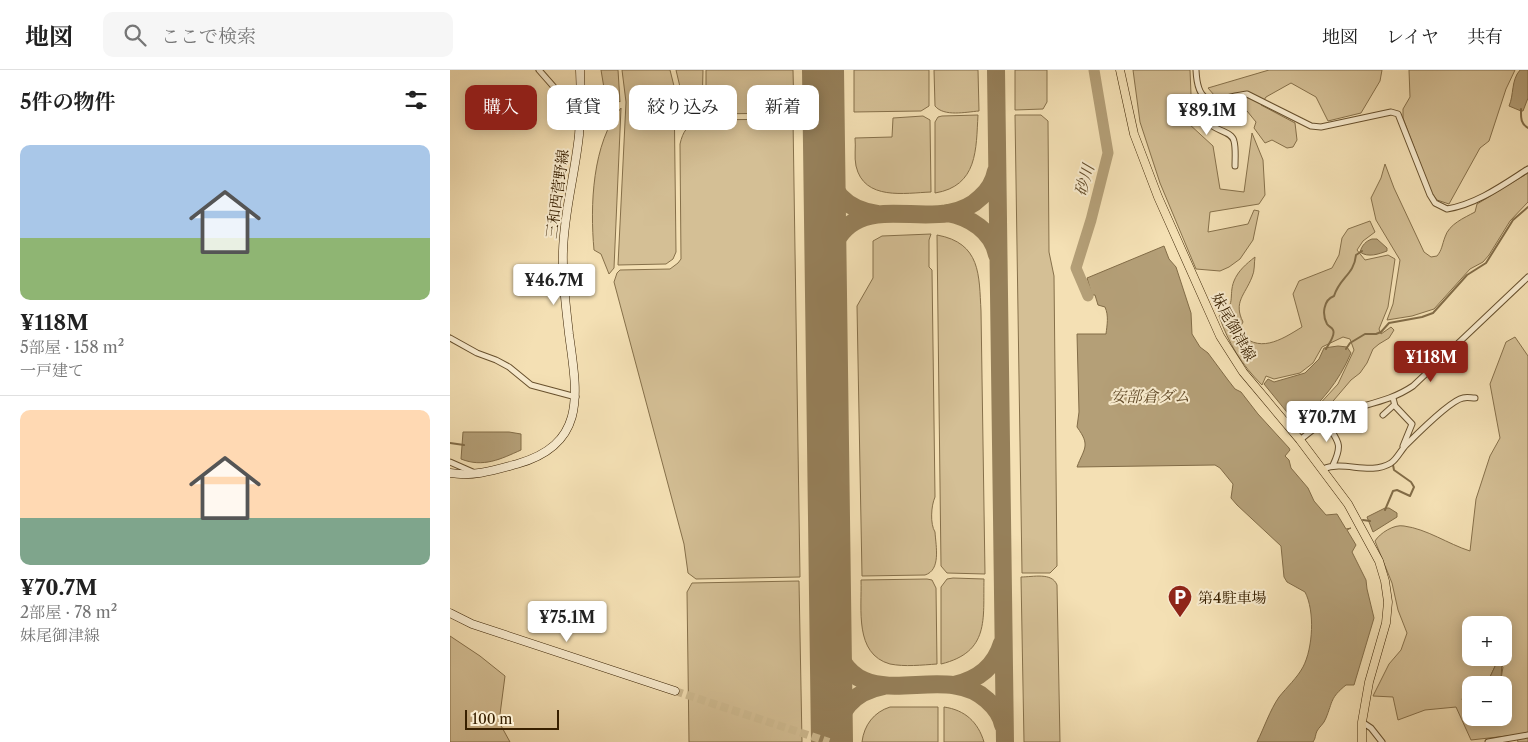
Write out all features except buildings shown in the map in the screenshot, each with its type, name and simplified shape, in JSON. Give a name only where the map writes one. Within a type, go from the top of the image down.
[{"type":"main road","name":"三和西菅野線","points":[[580,70],[580,85]]},
{"type":"main road","name":"妹尾御津線","points":[[1120,70],[1134,134],[1158,197],[1208,312],[1230,354],[1323,469],[1348,504],[1379,561],[1388,602],[1386,623],[1369,682],[1362,722],[1362,742]]},
{"type":"main road","name":"三和西菅野線","points":[[450,474],[479,474],[528,461],[547,451],[564,434],[573,415],[576,397],[563,280],[563,251],[565,221],[579,130]]},
{"type":"main road","points":[[450,613],[472,624],[675,691]]},
{"type":"street","points":[[539,70],[552,85]]},
{"type":"street","points":[[1196,70],[1198,86],[1201,92],[1213,100],[1223,100],[1247,94],[1311,126],[1321,127],[1394,112],[1398,114],[1430,195],[1435,203],[1447,209],[1491,192],[1528,168]]},
{"type":"street","points":[[1213,100],[1209,123],[1212,127],[1230,135],[1234,140],[1235,166]]},
{"type":"street","points":[[1300,440],[1336,415],[1393,398],[1413,386],[1528,277]]},
{"type":"street","points":[[450,338],[477,353],[496,360],[531,385],[576,397]]},
{"type":"street","points":[[1393,398],[1394,405],[1412,424],[1401,452]]},
{"type":"street","points":[[1323,469],[1333,465],[1368,469],[1387,465],[1394,461],[1413,437],[1451,405],[1462,398],[1475,398]]},
{"type":"street","points":[[1383,415],[1394,405]]},
{"type":"street","points":[[1325,421],[1339,444],[1339,452],[1333,465]]},
{"type":"street","points":[[450,462],[479,474]]},
{"type":"street","points":[[1362,722],[1371,728],[1382,742]]},
{"type":"street","points":[[1488,742],[1528,735]]},
{"type":"shaded area","points":[[601,70],[618,70],[619,85],[604,85]]},
{"type":"shaded area","points":[[622,70],[670,70],[674,85],[629,85],[629,130],[675,130],[676,252],[673,259],[666,264],[618,265],[626,102]]},
{"type":"shaded area","points":[[676,70],[703,70],[703,85],[680,85]]},
{"type":"shaded area","points":[[706,70],[793,70],[793,85],[747,85],[747,114],[737,114],[737,85],[706,85]]},
{"type":"shaded area","points":[[854,70],[929,70],[929,106],[921,111],[854,112]]},
{"type":"shaded area","points":[[934,70],[978,70],[979,111],[949,113],[935,106]]},
{"type":"shaded area","points":[[1015,70],[1047,70],[1047,102],[1043,109],[1015,110]]},
{"type":"shaded area","points":[[1133,70],[1190,70],[1191,94],[1186,107],[1188,123],[1213,146],[1220,189],[1244,192],[1252,133],[1263,160],[1265,195],[1259,204],[1210,212],[1208,232],[1248,224],[1254,210],[1259,211],[1253,240],[1240,259],[1229,267],[1220,271],[1196,269],[1160,183],[1140,122]]},
{"type":"shaded area","points":[[1269,70],[1382,70],[1380,81],[1361,113],[1328,121],[1316,97],[1291,83],[1266,97],[1261,105],[1295,123],[1297,140],[1293,147],[1287,148],[1272,140],[1265,143],[1254,128],[1256,122],[1247,111],[1233,117],[1208,88]]},
{"type":"shaded area","points":[[1409,70],[1515,70],[1506,89],[1489,141],[1480,148],[1449,204],[1437,200],[1431,192],[1403,118],[1403,109],[1410,97]]},
{"type":"shaded area","points":[[621,108],[614,268],[609,274],[601,254],[594,250],[593,195],[595,176],[604,139],[608,130],[619,130],[619,111]]},
{"type":"shaded area","points":[[978,115],[975,153],[967,174],[960,183],[935,193],[935,122],[938,117],[942,116]]},
{"type":"shaded area","points":[[1015,115],[1041,115],[1048,121],[1049,252],[1054,276],[1057,566],[1050,573],[1022,573]]},
{"type":"shaded area","points":[[923,116],[930,120],[931,192],[887,192],[876,190],[867,185],[860,177],[856,166],[855,138],[892,137],[893,118]]},
{"type":"shaded area","points":[[747,119],[747,130],[793,130],[800,577],[696,579],[688,573],[684,544],[614,282],[620,270],[670,269],[678,263],[681,259],[680,144],[684,132],[686,130],[737,130],[737,120]]},
{"type":"shaded area","points":[[1385,164],[1424,252],[1431,257],[1439,254],[1450,228],[1475,212],[1477,204],[1528,173],[1528,202],[1510,221],[1483,262],[1470,269],[1434,309],[1412,316],[1387,320],[1393,304],[1400,260],[1376,220],[1371,198],[1381,178]]},
{"type":"shaded area","points":[[1370,221],[1375,232],[1363,241],[1357,250],[1365,260],[1388,255],[1395,259],[1388,307],[1379,329],[1381,334],[1391,327],[1394,330],[1389,338],[1373,349],[1360,373],[1351,380],[1328,407],[1319,410],[1316,408],[1338,384],[1354,350],[1350,339],[1343,337],[1322,347],[1313,363],[1300,373],[1274,379],[1266,376],[1262,385],[1236,353],[1219,316],[1225,312],[1230,304],[1232,286],[1238,274],[1255,257],[1253,275],[1241,299],[1239,309],[1243,322],[1238,331],[1253,342],[1262,344],[1278,340],[1302,327],[1293,294],[1299,281],[1332,268],[1339,255],[1342,238],[1348,229]]},
{"type":"shaded area","points":[[931,234],[929,240],[929,267],[932,270],[935,497],[932,524],[936,544],[935,563],[930,572],[925,575],[862,576],[857,306],[873,278],[873,241],[882,236]]},
{"type":"shaded area","points":[[937,235],[962,245],[970,253],[978,273],[981,311],[985,574],[947,573],[941,566]]},
{"type":"shaded area","points":[[1515,337],[1528,356],[1528,742],[1518,742],[1516,735],[1471,740],[1465,726],[1512,726],[1512,676],[1502,676],[1502,666],[1512,666],[1512,616],[1462,616],[1462,666],[1495,666],[1490,676],[1462,676],[1462,720],[1456,707],[1425,710],[1398,720],[1393,697],[1373,696],[1389,664],[1401,650],[1407,633],[1398,610],[1392,583],[1375,541],[1388,530],[1396,526],[1404,526],[1429,533],[1470,551],[1476,499],[1490,456],[1500,438],[1490,384],[1506,342]]},
{"type":"shaded area","points":[[1021,577],[1047,577],[1055,581],[1057,585],[1060,742],[1024,742]]},
{"type":"shaded area","points":[[947,579],[984,579],[983,620],[976,642],[968,651],[957,659],[941,664],[941,587]]},
{"type":"shaded area","points":[[861,580],[932,580],[936,588],[937,664],[896,665],[878,659],[870,651],[862,629]]},
{"type":"shaded area","points":[[799,581],[802,742],[689,742],[687,592],[692,583]]},
{"type":"shaded area","points":[[450,636],[505,676],[499,722],[510,742],[450,742]]},
{"type":"shaded area","points":[[890,707],[938,707],[938,742],[862,742],[865,730],[871,720],[879,712]]},
{"type":"shaded area","points":[[944,707],[958,711],[970,718],[984,742],[944,742]]},
{"type":"water","points":[[1520,70],[1528,70],[1528,98],[1523,111],[1509,106],[1515,78]]},
{"type":"water","points":[[1372,239],[1377,239],[1387,248],[1387,251],[1370,255],[1360,252],[1364,244]]},
{"type":"water","name":"安部倉ダム","points":[[1164,246],[1169,259],[1176,267],[1191,313],[1192,334],[1200,347],[1208,353],[1235,389],[1241,392],[1289,448],[1290,450],[1285,456],[1289,460],[1291,468],[1308,488],[1314,501],[1326,515],[1337,514],[1346,529],[1351,528],[1347,530],[1356,545],[1352,552],[1366,580],[1374,618],[1354,685],[1346,685],[1334,697],[1325,720],[1317,731],[1313,742],[1257,742],[1279,697],[1303,667],[1311,640],[1310,609],[1305,592],[1287,582],[1284,577],[1281,546],[1231,498],[1233,484],[1220,468],[1215,465],[1077,467],[1084,451],[1085,443],[1077,427],[1079,412],[1077,334],[1106,334],[1107,320],[1105,307],[1098,305],[1095,295],[1092,295],[1087,278]]},
{"type":"water","points":[[1347,347],[1351,353],[1341,374],[1315,407],[1298,423],[1295,422],[1264,384],[1268,379],[1274,382],[1305,373],[1319,359],[1324,348]]},
{"type":"water","points":[[463,432],[509,432],[521,434],[521,450],[492,461],[469,462],[461,459]]},
{"type":"water","points":[[1385,508],[1389,508],[1397,513],[1397,517],[1373,532],[1367,517]]},
{"type":"water","points":[[1495,666],[1502,666],[1501,676],[1490,676]]},
{"type":"waterway","name":"砂川","points":[[1088,296],[1076,268],[1091,220],[1108,153],[1094,70]]},
{"type":"waterway","points":[[1521,109],[1522,122],[1528,128]]},
{"type":"waterway","points":[[1346,349],[1350,343],[1365,334],[1381,332],[1389,323],[1433,313],[1467,275],[1486,263],[1513,220],[1528,207]]},
{"type":"waterway","points":[[1326,349],[1334,332],[1325,320],[1324,308],[1350,272],[1356,255],[1362,251]]},
{"type":"waterway","points":[[450,443],[464,445]]},
{"type":"waterway","points":[[1385,510],[1393,491],[1397,490],[1410,496],[1414,487],[1411,482],[1394,470],[1393,465]]},
{"type":"waterway","points":[[1363,520],[1370,521]]},
{"type":"taxiway","points":[[996,70],[1005,742]]},
{"type":"taxiway","points":[[824,159],[830,180],[840,197],[856,208],[877,214]]},
{"type":"taxiway","points":[[826,267],[837,239],[853,222],[873,215],[940,214],[962,209],[981,197],[992,182],[996,171]]},
{"type":"taxiway","points":[[947,213],[964,218],[979,226],[990,239],[997,255]]},
{"type":"taxiway","points":[[831,631],[842,660],[857,677],[877,684],[899,686],[946,684],[968,688],[993,705],[1003,725]]},
{"type":"taxiway","points":[[954,685],[970,680],[990,666],[1002,643]]},
{"type":"taxiway","points":[[833,742],[839,721],[848,705],[863,693],[884,686]]},
{"type":"runway","points":[[823,70],[832,742]]},
{"type":"tunnel","points":[[675,691],[829,742]]},
{"type":"place","name":"第4駐車場","points":[[1180,618]]}]
